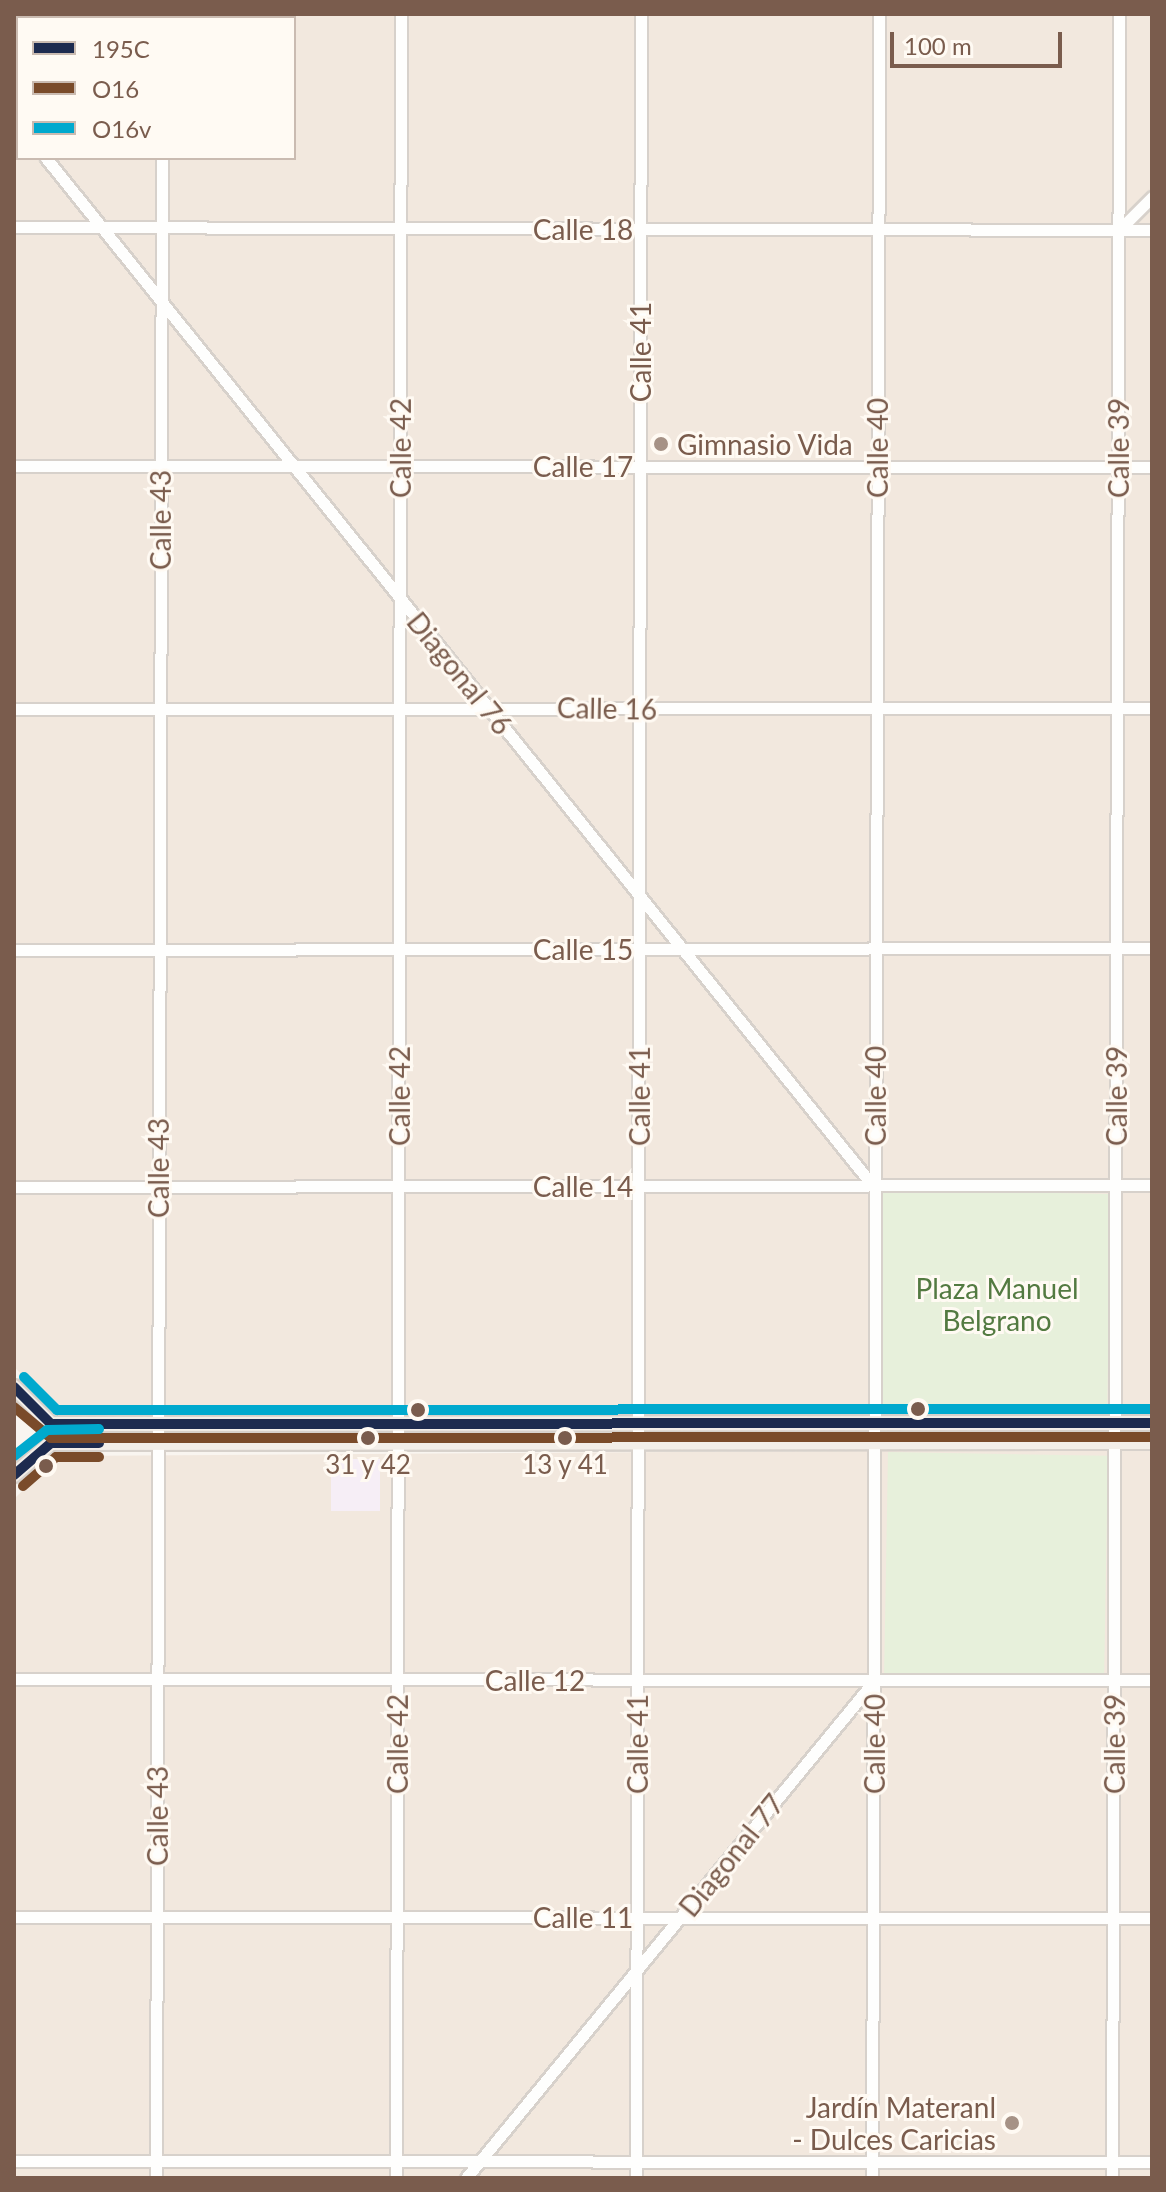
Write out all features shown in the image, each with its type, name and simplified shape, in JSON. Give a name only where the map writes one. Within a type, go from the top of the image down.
[{"type":"main road","points":[[14,1387],[51,1424],[51,1443]]},
{"type":"main road","points":[[51,1424],[1152,1423]]},
{"type":"main road","points":[[14,1475],[51,1443],[1152,1442]]},
{"type":"street","name":"Calle 42","points":[[396,2178],[401,14]]},
{"type":"street","name":"Calle 41","points":[[636,2178],[641,14]]},
{"type":"street","name":"Calle 40","points":[[872,2178],[879,14]]},
{"type":"street","name":"Calle 39","points":[[1112,2178],[1119,14]]},
{"type":"street","name":"Diagonal 76","points":[[48,160],[875,1187]]},
{"type":"street","name":"Calle 43","points":[[156,2178],[162,160]]},
{"type":"street","points":[[1119,230],[1152,197]]},
{"type":"street","name":"Calle 18","points":[[14,227],[1152,230]]},
{"type":"street","name":"Calle 17","points":[[14,466],[1152,467]]},
{"type":"street","name":"Calle 16","points":[[14,709],[1152,708]]},
{"type":"street","name":"Calle 15","points":[[14,950],[1152,948]]},
{"type":"street","name":"Calle 14","points":[[14,1187],[1152,1185]]},
{"type":"street","name":"Calle 12","points":[[14,1679],[1152,1680]]},
{"type":"street","name":"Diagonal 77","points":[[466,2178],[874,1680]]},
{"type":"street","name":"Calle 11","points":[[14,1917],[1152,1918]]},
{"type":"street","points":[[14,2161],[1152,2162]]},
{"type":"shaded area","points":[[1152,14],[1152,1414],[62,1414],[14,1367],[14,115],[16,112],[16,160],[296,160],[296,16],[69,16]]},
{"type":"shaded area","points":[[1152,1449],[1152,2178],[14,2178],[14,1499],[58,1456]]},
{"type":"shaded area","points":[[331,1459],[380,1459],[380,1511],[331,1511]]},
{"type":"green space","name":"Plaza Manuel Belgrano","points":[[883,1190],[1111,1194],[1107,1421],[879,1417]]},
{"type":"green space","points":[[888,1452],[1108,1456],[1104,1679],[884,1675]]},
{"type":"transit line","name":"O16v","points":[[24,1377],[57,1410],[1152,1409]]},
{"type":"transit line","name":"195C","points":[[14,1387],[51,1424],[1152,1423]]},
{"type":"transit line","name":"O16","points":[[14,1407],[51,1438],[1152,1437]]},
{"type":"transit line","name":"O16v","points":[[14,1456],[47,1430],[99,1429]]},
{"type":"transit line","name":"195C","points":[[14,1475],[51,1443],[99,1443]]},
{"type":"transit line","name":"O16","points":[[23,1486],[56,1457],[99,1457]]},
{"type":"place","name":"Gimnasio Vida","points":[[661,444]]},
{"type":"place","name":"31 y 42","points":[[368,1438]]},
{"type":"place","name":"13 y 41","points":[[565,1438]]},
{"type":"place","name":"Jardín Materanl - Dulces Caricias","points":[[1012,2123]]}]
